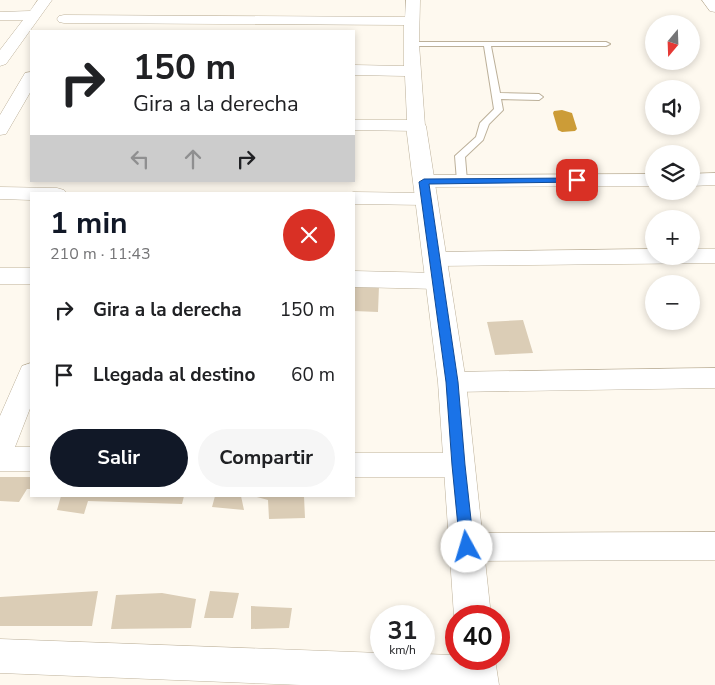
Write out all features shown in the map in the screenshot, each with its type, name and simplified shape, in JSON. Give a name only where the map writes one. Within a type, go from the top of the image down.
[{"type":"street","points":[[0,60],[45,0]]},
{"type":"street","points":[[413,0],[411,44],[416,126],[452,382],[472,605]]},
{"type":"street","points":[[709,0],[715,8]]},
{"type":"street","points":[[0,16],[34,15]]},
{"type":"street","points":[[64,19],[411,21]]},
{"type":"street","points":[[355,70],[412,71]]},
{"type":"street","points":[[8,121],[30,79]]},
{"type":"street","points":[[355,125],[416,126]]},
{"type":"street","points":[[355,198],[425,190],[462,181],[645,180]]},
{"type":"street","points":[[700,180],[715,180]]},
{"type":"street","points":[[0,193],[30,194]]},
{"type":"street","points":[[355,279],[437,270],[715,256]]},
{"type":"street","points":[[0,276],[30,276]]},
{"type":"street","points":[[0,450],[30,375]]},
{"type":"street","points":[[452,382],[715,378]]},
{"type":"street","points":[[0,459],[30,459]]},
{"type":"street","points":[[355,465],[458,465]]},
{"type":"street","points":[[467,547],[715,546]]},
{"type":"street","points":[[0,656],[478,672]]},
{"type":"lane","points":[[411,44],[606,44]]},
{"type":"lane","points":[[462,181],[460,156],[480,138],[485,123],[500,110],[487,44]]},
{"type":"lane","points":[[497,96],[539,97]]},
{"type":"shaded area","points":[[562,110],[572,113],[577,129],[575,131],[562,132],[558,130],[553,113],[554,111]]},
{"type":"building","points":[[355,285],[379,286],[378,312],[355,311]]},
{"type":"building","points":[[523,320],[533,353],[495,355],[487,322]]},
{"type":"building","points":[[0,477],[30,477],[30,489],[27,489],[19,502],[0,501]]},
{"type":"building","points":[[61,497],[184,497],[182,504],[88,501],[84,514],[57,510]]},
{"type":"building","points":[[215,497],[241,497],[244,510],[212,507]]},
{"type":"building","points":[[257,497],[304,497],[305,518],[269,519],[268,500]]},
{"type":"building","points":[[98,591],[92,626],[0,626],[0,597]]},
{"type":"building","points":[[210,591],[239,593],[233,618],[204,618]]},
{"type":"building","points":[[162,593],[196,599],[191,628],[111,629],[116,595]]},
{"type":"building","points":[[251,606],[292,608],[289,628],[251,629]]},
{"type":"route","points":[[467,547],[458,465],[452,382],[424,182],[577,180]]}]
